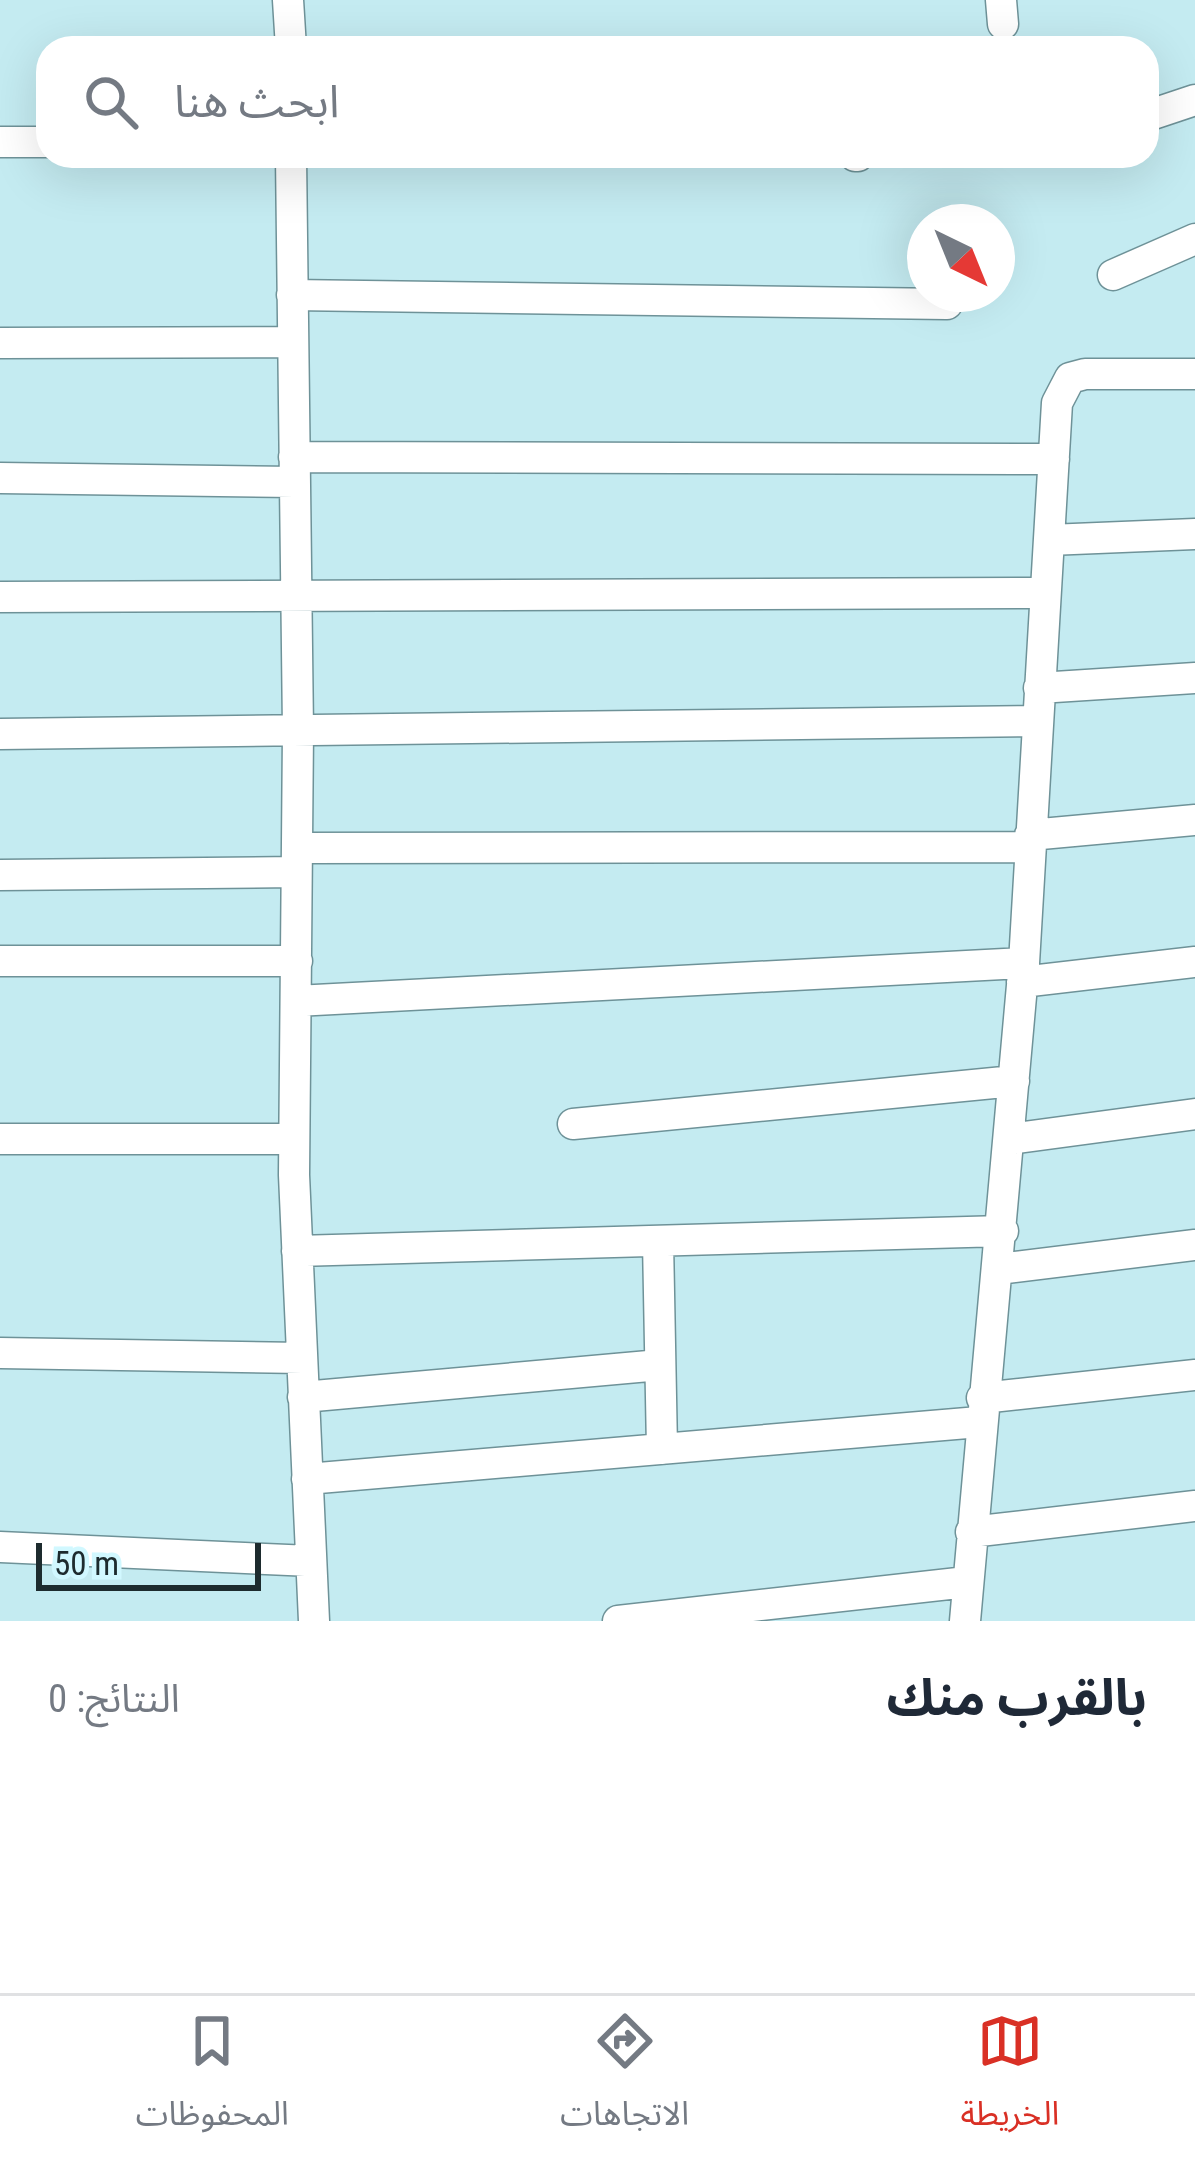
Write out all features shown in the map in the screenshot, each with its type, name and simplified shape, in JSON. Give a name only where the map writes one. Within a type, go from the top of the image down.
[{"type":"street","points":[[288,0],[290,36]]},
{"type":"street","points":[[1159,112],[1195,100]]},
{"type":"street","points":[[0,142],[36,142]]},
{"type":"street","points":[[291,168],[298,731],[294,1139],[314,1621]]},
{"type":"street","points":[[1113,274],[1195,239]]},
{"type":"street","points":[[292,295],[907,303]]},
{"type":"street","points":[[0,344],[292,342]]},
{"type":"street","points":[[964,1621],[1023,972],[1057,403],[1070,378],[1195,374]]},
{"type":"street","points":[[0,478],[1054,459]]},
{"type":"street","points":[[1049,540],[1195,534]]},
{"type":"street","points":[[0,597],[1046,592]]},
{"type":"street","points":[[1039,688],[1195,678]]},
{"type":"street","points":[[0,734],[1036,721]]},
{"type":"street","points":[[0,875],[297,860],[1030,841],[1195,820]]},
{"type":"street","points":[[0,961],[297,961]]},
{"type":"street","points":[[296,1001],[1195,962]]},
{"type":"street","points":[[573,1124],[1014,1081]]},
{"type":"street","points":[[1010,1139],[1195,1114]]},
{"type":"street","points":[[0,1139],[294,1139]]},
{"type":"street","points":[[297,1251],[1003,1231]]},
{"type":"street","points":[[658,1241],[662,1449]]},
{"type":"street","points":[[998,1269],[1195,1245]]},
{"type":"street","points":[[0,1353],[302,1358]]},
{"type":"street","points":[[303,1397],[660,1365]]},
{"type":"street","points":[[307,1478],[662,1449],[981,1410],[1195,1375]]},
{"type":"street","points":[[971,1532],[1195,1506]]},
{"type":"street","points":[[0,1547],[311,1561]]},
{"type":"street","points":[[618,1621],[968,1582]]}]
